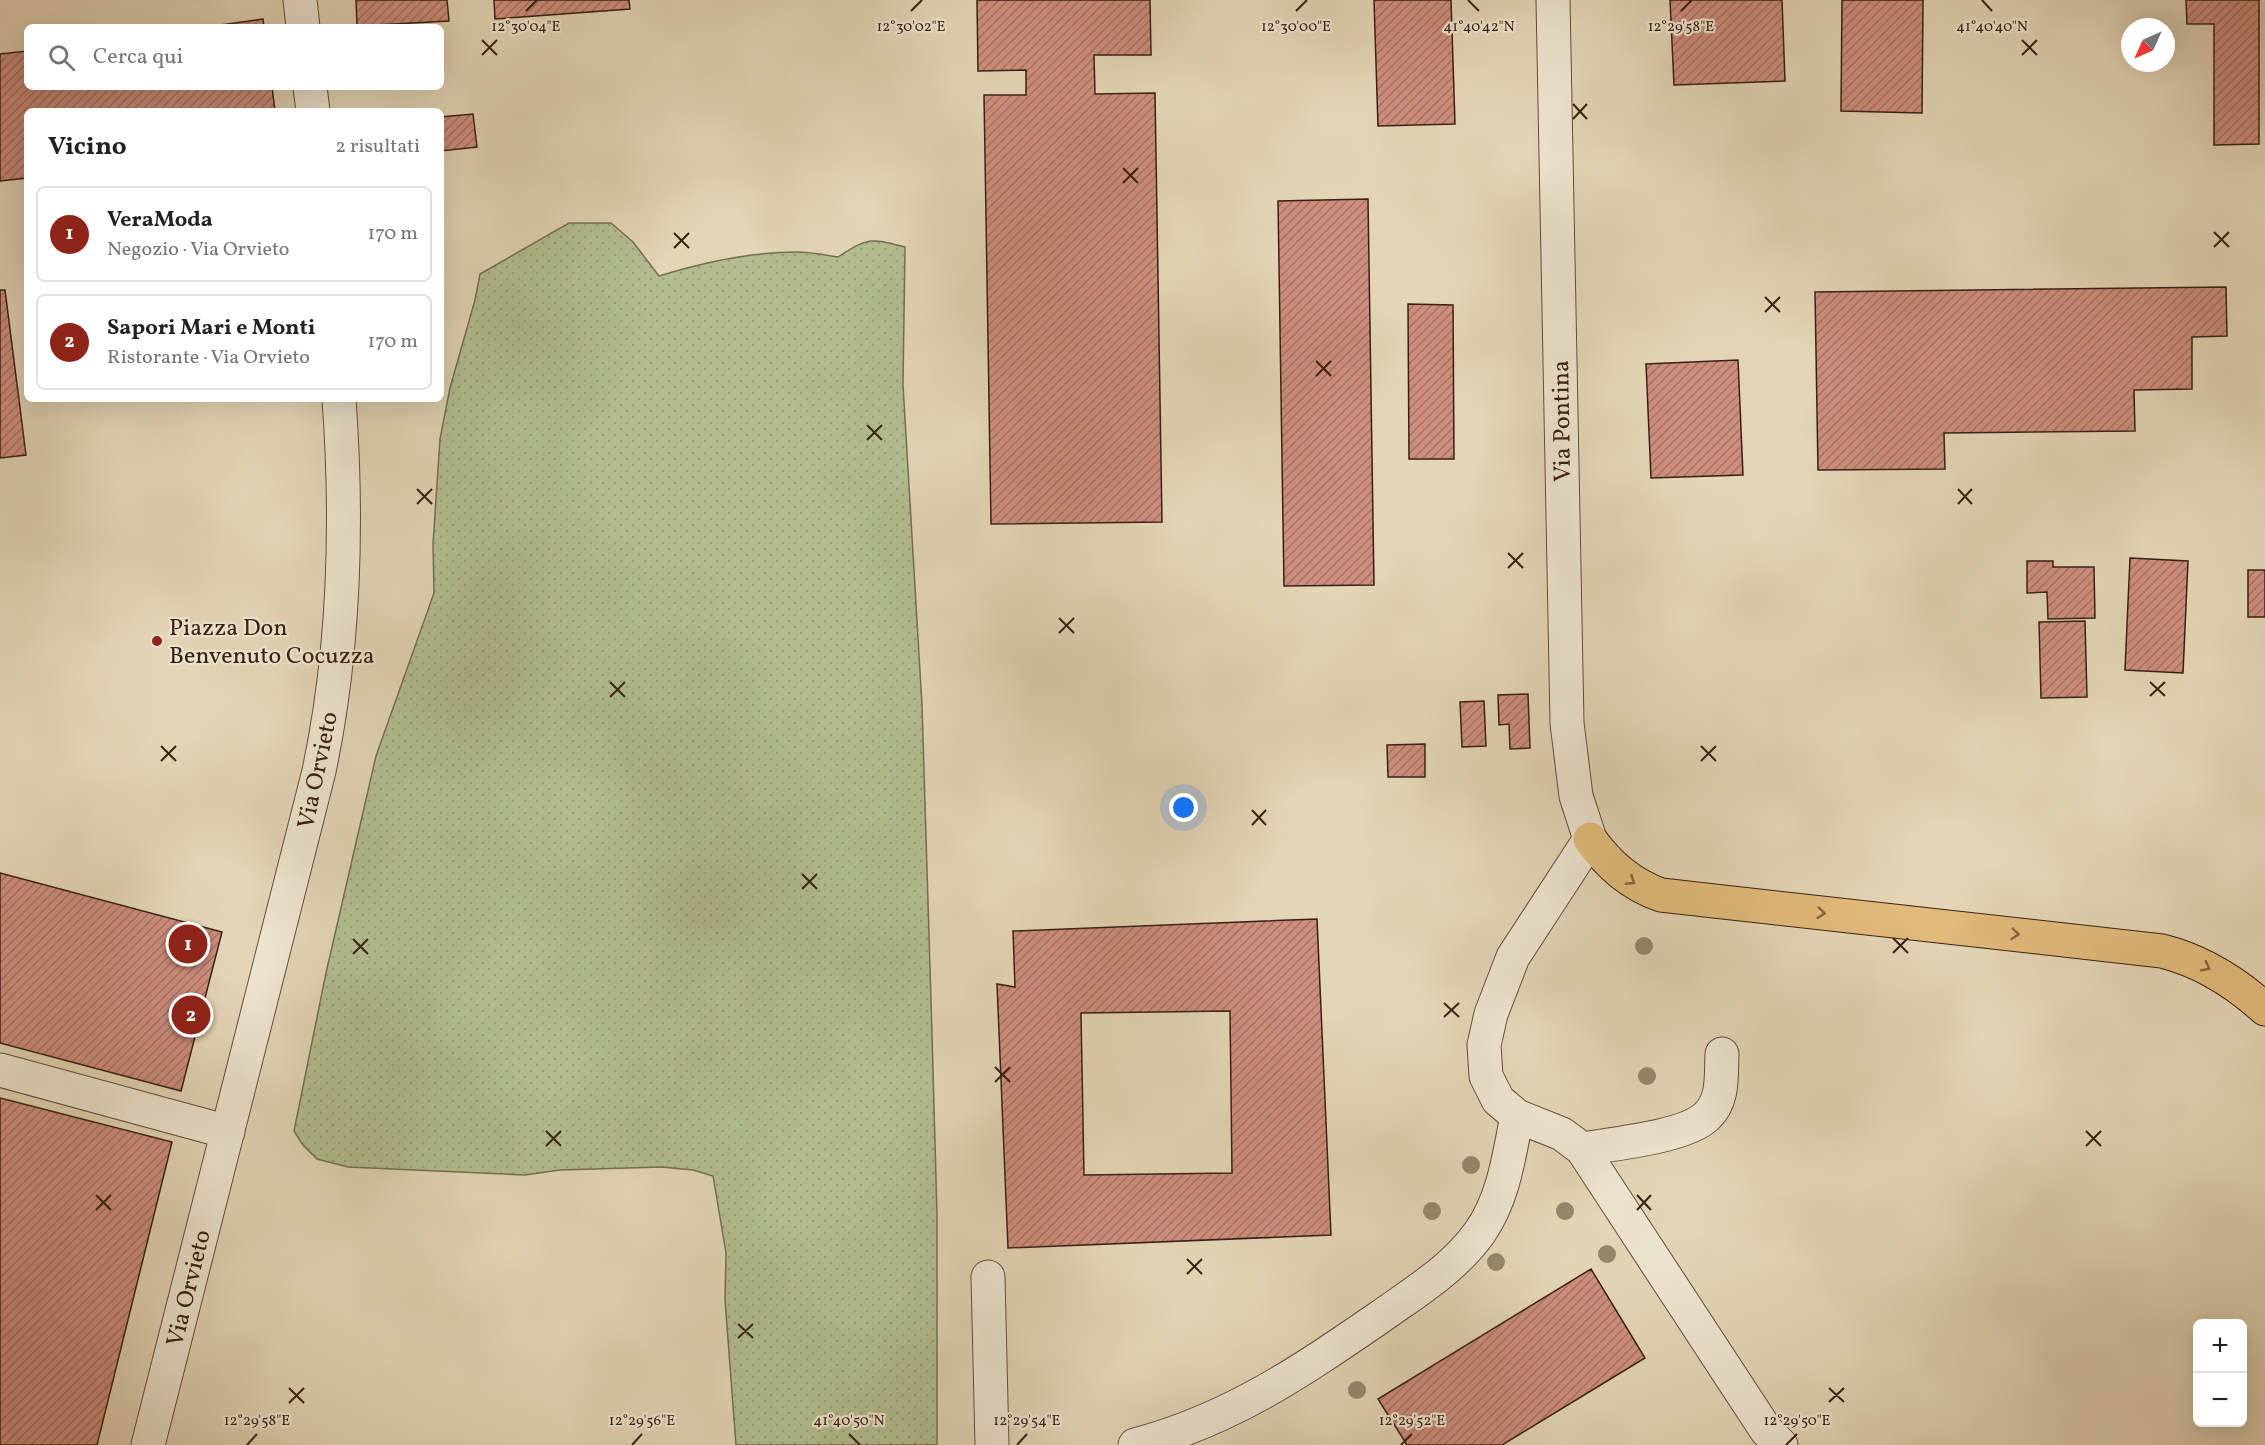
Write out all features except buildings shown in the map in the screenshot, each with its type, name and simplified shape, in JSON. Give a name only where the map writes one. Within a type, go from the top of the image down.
[{"type":"highway","points":[[1590,839],[1621,874],[1634,883],[1661,895],[2162,951],[2203,965],[2229,979],[2265,1009]]},
{"type":"street","points":[[300,0],[303,24]]},
{"type":"street","name":"Via Pontina","points":[[1553,0],[1567,723],[1576,796],[1590,839]]},
{"type":"street","points":[[310,90],[313,108]]},
{"type":"street","name":"Via Orvieto","points":[[148,1445],[319,771],[330,715],[338,650],[343,575],[343,474],[339,402]]},
{"type":"street","points":[[1590,839],[1513,957],[1487,1028],[1484,1045],[1486,1076],[1498,1100],[1517,1116],[1551,1128],[1582,1149],[1766,1430],[1781,1445]]},
{"type":"street","points":[[1582,1149],[1679,1131],[1707,1116],[1721,1089],[1722,1054]]},
{"type":"street","points":[[0,1070],[228,1132]]},
{"type":"street","points":[[1135,1445],[1192,1428],[1265,1393],[1310,1365],[1444,1271],[1472,1243],[1490,1216],[1504,1175],[1517,1116]]},
{"type":"street","points":[[988,1277],[992,1445]]},
{"type":"green space","points":[[569,223],[611,223],[633,242],[659,276],[710,262],[779,252],[802,252],[838,257],[870,241],[905,247],[903,385],[922,705],[937,1215],[937,1445],[736,1445],[725,1300],[726,1253],[713,1176],[693,1170],[662,1167],[560,1170],[525,1175],[348,1167],[317,1159],[303,1145],[294,1131],[326,973],[376,756],[434,593],[433,544],[440,439],[450,388],[480,274]]},
{"type":"place","name":"Piazza Don Benvenuto Cocuzza","points":[[157,641]]},
{"type":"place","name":"VeraModa","points":[[188,944]]},
{"type":"place","name":"Sapori Mari e Monti","points":[[191,1015]]}]
